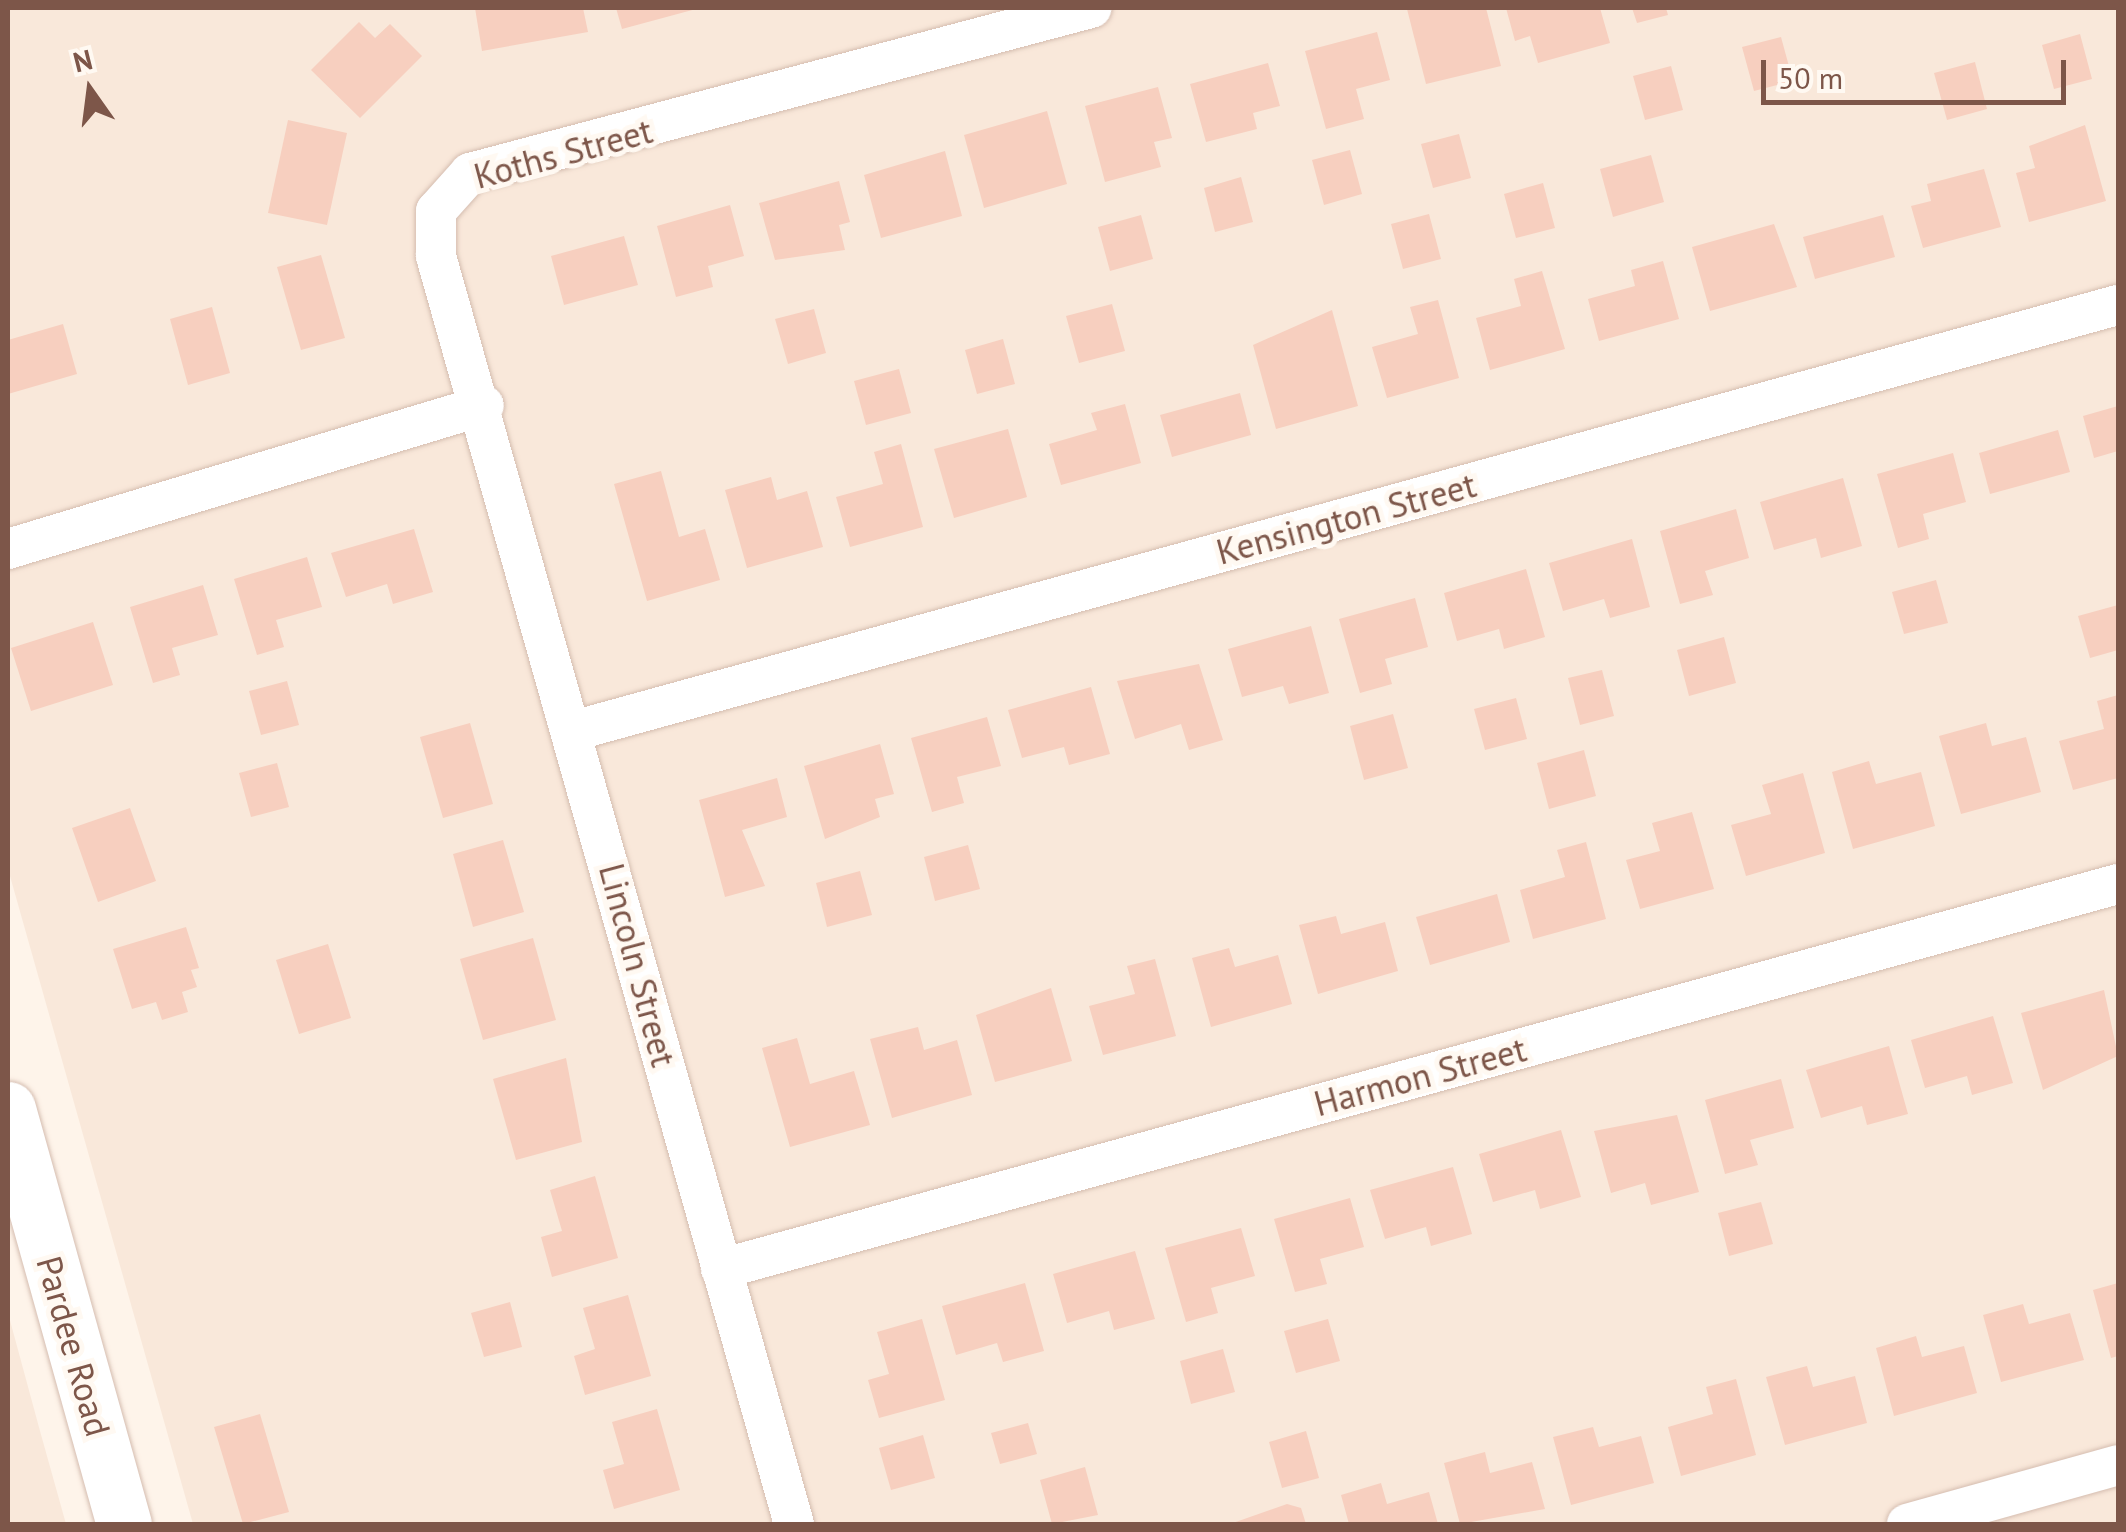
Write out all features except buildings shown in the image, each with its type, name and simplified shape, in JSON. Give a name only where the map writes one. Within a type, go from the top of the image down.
[{"type":"main road","name":"Pardee Road","points":[[8,1109],[22,1221],[124,1524]]},
{"type":"street","name":"Koths Street","points":[[484,405],[432,237],[454,183],[1091,8]]},
{"type":"street","name":"Kensington Street","points":[[573,730],[2118,305]]},
{"type":"street","points":[[8,549],[484,405]]},
{"type":"street","name":"Lincoln Street","points":[[484,405],[794,1524]]},
{"type":"street","name":"Harmon Street","points":[[721,1268],[2118,884]]},
{"type":"street","points":[[1907,1524],[2118,1465]]},
{"type":"shaded area","points":[[8,8],[2118,8],[2118,1524],[193,1524],[8,869]]},
{"type":"shaded area","points":[[8,1313],[40,1431],[66,1524],[8,1524]]}]
